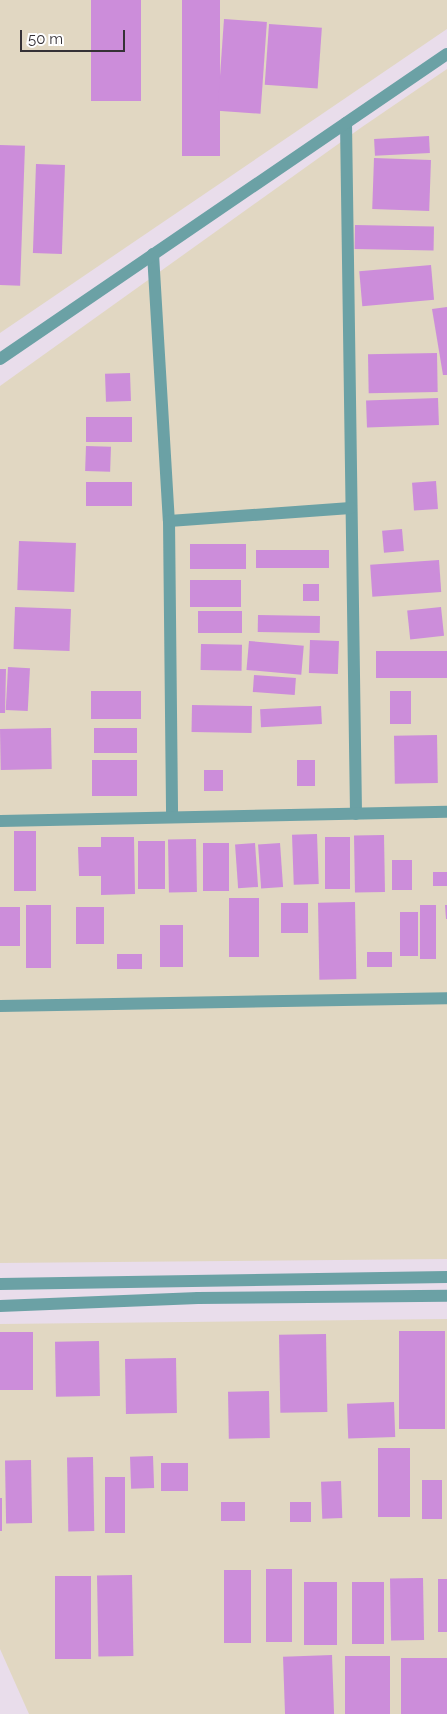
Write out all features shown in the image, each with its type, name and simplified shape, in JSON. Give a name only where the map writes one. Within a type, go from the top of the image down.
[{"type":"street","points":[[0,359],[447,54]]},
{"type":"street","points":[[346,123],[356,814]]},
{"type":"street","points":[[154,254],[169,521],[172,817]]},
{"type":"street","points":[[169,521],[351,508]]},
{"type":"street","points":[[0,820],[447,812]]},
{"type":"street","points":[[0,1006],[447,998]]},
{"type":"street","points":[[0,1284],[447,1277]]},
{"type":"street","points":[[0,1306],[198,1298],[447,1296]]},
{"type":"shaded area","points":[[0,0],[447,0],[447,29],[0,333]]},
{"type":"shaded area","points":[[447,69],[447,1259],[0,1263],[0,386],[362,127]]},
{"type":"shaded area","points":[[447,1319],[447,1714],[29,1714],[0,1649],[0,1324]]},
{"type":"building","points":[[91,0],[141,0],[141,101],[91,101]]},
{"type":"building","points":[[182,0],[220,0],[220,156],[182,156]]},
{"type":"building","points":[[224,19],[267,22],[260,114],[218,111]]},
{"type":"building","points":[[269,24],[322,28],[318,89],[265,85]]},
{"type":"building","points":[[429,136],[430,153],[375,156],[374,139]]},
{"type":"building","points":[[0,145],[25,146],[20,286],[0,285]]},
{"type":"building","points":[[374,158],[431,160],[429,211],[372,209]]},
{"type":"building","points":[[36,164],[65,165],[62,254],[33,253]]},
{"type":"building","points":[[355,225],[434,226],[434,250],[355,249]]},
{"type":"building","points":[[431,265],[434,300],[362,306],[359,271]]},
{"type":"building","points":[[447,307],[447,375],[443,375],[432,309]]},
{"type":"building","points":[[437,353],[438,392],[369,393],[368,354]]},
{"type":"building","points":[[130,373],[131,401],[106,402],[105,374]]},
{"type":"building","points":[[438,398],[439,425],[367,427],[366,401]]},
{"type":"building","points":[[86,417],[132,417],[132,442],[86,442]]},
{"type":"building","points":[[86,446],[111,447],[110,472],[85,471]]},
{"type":"building","points":[[436,481],[438,509],[414,511],[412,483]]},
{"type":"building","points":[[86,482],[132,482],[132,506],[86,506]]},
{"type":"building","points":[[402,529],[404,551],[384,553],[382,531]]},
{"type":"building","points":[[19,541],[76,543],[74,592],[17,590]]},
{"type":"building","points":[[190,544],[246,544],[246,569],[190,569]]},
{"type":"building","points":[[256,550],[329,550],[329,568],[256,568]]},
{"type":"building","points":[[439,560],[441,592],[372,597],[370,565]]},
{"type":"building","points":[[190,580],[241,580],[241,607],[190,607]]},
{"type":"building","points":[[303,584],[319,584],[319,601],[303,601]]},
{"type":"building","points":[[15,607],[71,609],[70,651],[14,649]]},
{"type":"building","points":[[441,607],[444,636],[410,639],[407,611]]},
{"type":"building","points":[[198,611],[242,611],[242,633],[198,633]]},
{"type":"building","points":[[258,615],[320,616],[320,633],[258,632]]},
{"type":"building","points":[[310,640],[339,641],[338,674],[309,673]]},
{"type":"building","points":[[249,641],[304,646],[301,675],[246,670]]},
{"type":"building","points":[[201,644],[242,645],[242,671],[201,670]]},
{"type":"building","points":[[376,651],[447,651],[447,678],[376,678]]},
{"type":"building","points":[[8,667],[30,668],[28,711],[6,710]]},
{"type":"building","points":[[0,669],[6,669],[5,713],[0,713]]},
{"type":"building","points":[[254,675],[296,678],[295,695],[253,692]]},
{"type":"building","points":[[91,691],[141,691],[141,719],[91,719]]},
{"type":"building","points":[[390,691],[411,691],[411,724],[390,724]]},
{"type":"building","points":[[192,705],[252,706],[252,733],[192,732]]},
{"type":"building","points":[[321,706],[322,724],[261,727],[260,709]]},
{"type":"building","points":[[51,728],[52,769],[1,770],[0,729]]},
{"type":"building","points":[[94,728],[137,728],[137,753],[94,753]]},
{"type":"building","points":[[437,735],[438,783],[395,784],[394,736]]},
{"type":"building","points":[[92,760],[137,760],[137,796],[92,796]]},
{"type":"building","points":[[297,760],[315,760],[315,786],[297,786]]},
{"type":"building","points":[[204,770],[223,770],[223,791],[204,791]]},
{"type":"building","points":[[14,831],[36,831],[36,891],[14,891]]},
{"type":"building","points":[[317,834],[319,884],[294,885],[292,835]]},
{"type":"building","points":[[384,835],[385,892],[355,893],[354,836]]},
{"type":"building","points":[[101,837],[134,837],[135,894],[101,895],[101,876],[79,876],[78,847],[101,847]]},
{"type":"building","points":[[325,837],[350,837],[350,889],[325,889]]},
{"type":"building","points":[[168,839],[196,839],[197,892],[169,892]]},
{"type":"building","points":[[138,841],[165,841],[165,889],[138,889]]},
{"type":"building","points":[[203,843],[229,843],[229,891],[203,891]]},
{"type":"building","points":[[255,843],[258,887],[238,888],[235,844]]},
{"type":"building","points":[[280,843],[283,887],[261,888],[258,845]]},
{"type":"building","points":[[392,860],[412,860],[412,890],[392,890]]},
{"type":"building","points":[[433,872],[447,872],[447,886],[433,886]]},
{"type":"building","points":[[229,898],[259,898],[259,957],[229,957]]},
{"type":"building","points":[[355,902],[356,979],[319,980],[318,903]]},
{"type":"building","points":[[281,903],[308,903],[308,933],[281,933]]},
{"type":"building","points":[[26,905],[51,905],[51,968],[26,968]]},
{"type":"building","points":[[420,905],[436,905],[436,959],[420,959]]},
{"type":"building","points":[[445,905],[447,905],[447,919],[446,919]]},
{"type":"building","points":[[0,907],[20,907],[20,946],[0,946]]},
{"type":"building","points":[[76,907],[104,907],[104,944],[76,944]]},
{"type":"building","points":[[400,912],[418,912],[418,956],[400,956]]},
{"type":"building","points":[[160,925],[183,925],[183,967],[160,967]]},
{"type":"building","points":[[367,952],[392,952],[392,967],[367,967]]},
{"type":"building","points":[[117,954],[142,954],[142,969],[117,969]]},
{"type":"building","points":[[399,1331],[445,1331],[445,1429],[399,1429]]},
{"type":"building","points":[[0,1332],[33,1332],[33,1390],[0,1390]]},
{"type":"building","points":[[326,1334],[327,1412],[280,1413],[279,1335]]},
{"type":"building","points":[[99,1341],[100,1396],[56,1397],[55,1342]]},
{"type":"building","points":[[176,1358],[177,1413],[126,1414],[125,1359]]},
{"type":"building","points":[[269,1391],[270,1438],[229,1439],[228,1392]]},
{"type":"building","points":[[394,1402],[395,1437],[348,1439],[347,1404]]},
{"type":"building","points":[[378,1448],[410,1448],[410,1517],[378,1517]]},
{"type":"building","points":[[153,1456],[154,1488],[131,1489],[130,1457]]},
{"type":"building","points":[[67,1457],[93,1457],[94,1531],[68,1531]]},
{"type":"building","points":[[5,1460],[31,1460],[32,1523],[6,1523]]},
{"type":"building","points":[[161,1463],[188,1463],[188,1491],[161,1491]]},
{"type":"building","points":[[105,1477],[125,1477],[125,1533],[105,1533]]},
{"type":"building","points":[[422,1480],[442,1480],[442,1519],[422,1519]]},
{"type":"building","points":[[341,1481],[342,1518],[322,1519],[321,1482]]},
{"type":"building","points":[[0,1498],[2,1498],[2,1531],[0,1531]]},
{"type":"building","points":[[221,1502],[245,1502],[245,1521],[221,1521]]},
{"type":"building","points":[[290,1502],[311,1502],[311,1522],[290,1522]]},
{"type":"building","points":[[266,1569],[292,1569],[292,1642],[266,1642]]},
{"type":"building","points":[[224,1570],[251,1570],[251,1643],[224,1643]]},
{"type":"building","points":[[132,1575],[133,1656],[98,1657],[97,1576]]},
{"type":"building","points":[[55,1576],[91,1576],[91,1659],[55,1659]]},
{"type":"building","points":[[423,1578],[424,1640],[391,1641],[390,1579]]},
{"type":"building","points":[[438,1579],[447,1579],[447,1632],[438,1632]]},
{"type":"building","points":[[304,1582],[337,1582],[337,1645],[304,1645]]},
{"type":"building","points":[[352,1582],[384,1582],[384,1644],[352,1644]]},
{"type":"building","points":[[332,1655],[334,1714],[285,1714],[283,1657]]},
{"type":"building","points":[[345,1656],[390,1656],[390,1714],[345,1714]]},
{"type":"building","points":[[401,1658],[447,1658],[447,1714],[401,1714]]}]
